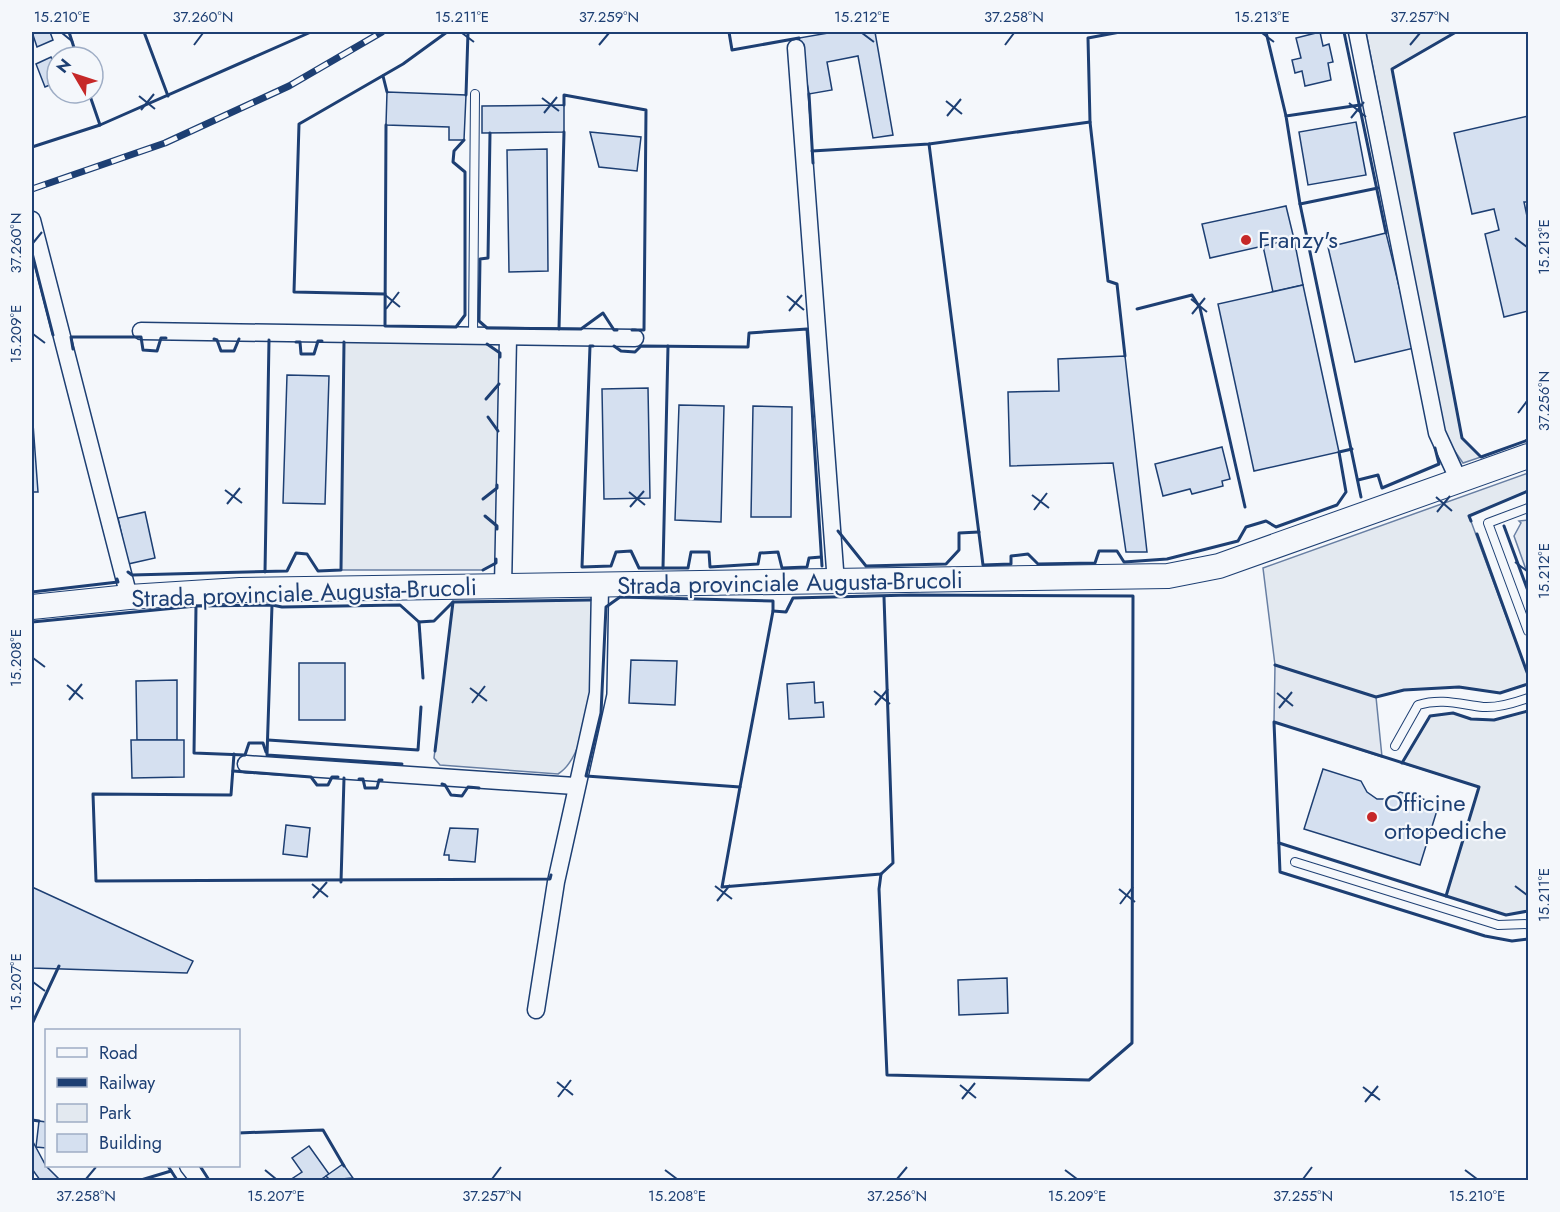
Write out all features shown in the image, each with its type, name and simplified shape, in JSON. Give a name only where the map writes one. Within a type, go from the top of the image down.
[{"type":"main road","name":"Strada provinciale Augusta-Brucoli","points":[[32,608],[129,597],[240,590],[837,583],[1168,576],[1219,566],[1528,456]]},
{"type":"street","points":[[1357,32],[1437,434],[1459,481]]},
{"type":"street","points":[[796,48],[837,583]]},
{"type":"street","points":[[32,220],[129,597]]},
{"type":"street","points":[[141,331],[473,338],[635,338]]},
{"type":"street","points":[[503,588],[508,338]]},
{"type":"street","points":[[536,1010],[556,882],[570,826],[575,786],[587,746],[598,693],[600,586]]},
{"type":"street","points":[[246,764],[575,786]]},
{"type":"street","points":[[189,1167],[199,1180]]},
{"type":"lane","points":[[473,338],[475,93]]},
{"type":"lane","points":[[1528,508],[1488,523],[1528,631]]},
{"type":"lane","points":[[1395,746],[1418,705],[1433,700],[1484,707],[1505,705],[1528,698]]},
{"type":"lane","points":[[1295,862],[1498,925],[1528,924]]},
{"type":"green space","points":[[1366,32],[1456,32],[1392,69],[1462,438],[1481,457],[1463,463],[1445,437]]},
{"type":"green space","points":[[344,342],[488,344],[500,353],[496,563],[483,570],[341,570]]},
{"type":"green space","points":[[1528,473],[1528,491],[1469,516],[1528,675],[1528,684],[1500,693],[1459,687],[1404,690],[1376,697],[1275,665],[1263,568]]},
{"type":"green space","points":[[590,600],[594,603],[590,695],[579,743],[570,762],[558,774],[440,765],[434,758],[453,602]]},
{"type":"green space","points":[[1528,711],[1528,911],[1506,915],[1446,896],[1479,787],[1402,763],[1430,716],[1453,713],[1471,719],[1494,720]]},
{"type":"shaded area","points":[[1528,520],[1528,575],[1514,536],[1521,523],[1519,521]]},
{"type":"shaded area","points":[[1275,665],[1376,697],[1382,757],[1274,722]]},
{"type":"building","points":[[32,32],[50,32],[53,40],[37,47]]},
{"type":"building","points":[[834,32],[875,32],[893,135],[873,138],[858,56],[827,62],[832,90],[809,94],[799,38]]},
{"type":"building","points":[[1320,32],[1323,46],[1329,44],[1333,62],[1328,63],[1331,80],[1305,86],[1302,71],[1295,73],[1292,60],[1301,58],[1296,38]]},
{"type":"building","points":[[45,60],[45,87],[36,64]]},
{"type":"building","points":[[387,92],[466,95],[464,140],[449,140],[449,127],[386,125]]},
{"type":"building","points":[[564,105],[564,132],[482,133],[482,106]]},
{"type":"building","points":[[1528,116],[1528,202],[1524,202],[1528,221],[1528,311],[1504,317],[1485,234],[1499,230],[1494,209],[1472,214],[1454,133]]},
{"type":"building","points":[[1356,122],[1366,175],[1308,185],[1299,132]]},
{"type":"building","points":[[590,132],[641,137],[637,171],[599,167]]},
{"type":"building","points":[[547,149],[548,271],[509,272],[507,150]]},
{"type":"building","points":[[1286,206],[1294,239],[1210,258],[1202,224]]},
{"type":"building","points":[[1386,233],[1414,348],[1355,362],[1328,247]]},
{"type":"building","points":[[1294,239],[1303,285],[1273,292],[1263,246]]},
{"type":"building","points":[[1303,285],[1339,452],[1254,471],[1218,304]]},
{"type":"building","points":[[1125,356],[1147,552],[1126,552],[1113,463],[1010,466],[1008,392],[1059,391],[1058,359]]},
{"type":"building","points":[[287,375],[329,376],[325,504],[283,503]]},
{"type":"building","points":[[648,388],[650,498],[604,499],[602,389]]},
{"type":"building","points":[[679,405],[724,406],[721,522],[675,520]]},
{"type":"building","points":[[753,406],[792,407],[791,517],[751,517]]},
{"type":"building","points":[[32,410],[38,492],[32,492]]},
{"type":"building","points":[[1222,447],[1230,479],[1222,481],[1223,486],[1192,494],[1190,489],[1163,496],[1155,464]]},
{"type":"building","points":[[145,512],[155,558],[128,564],[118,518]]},
{"type":"building","points":[[631,660],[677,661],[675,705],[629,703]]},
{"type":"building","points":[[299,663],[345,663],[345,720],[299,720]]},
{"type":"building","points":[[177,680],[177,740],[137,740],[136,681]]},
{"type":"building","points":[[814,682],[815,703],[823,702],[824,717],[789,719],[787,684]]},
{"type":"building","points":[[131,740],[184,740],[184,777],[132,778]]},
{"type":"building","name":"Officine ortopediche","points":[[1323,769],[1361,781],[1367,792],[1377,799],[1389,799],[1400,792],[1439,804],[1420,865],[1304,829]]},
{"type":"building","points":[[286,825],[310,828],[307,857],[283,854]]},
{"type":"building","points":[[450,828],[478,829],[475,862],[449,860],[449,855],[444,855]]},
{"type":"building","points":[[32,887],[193,961],[187,973],[32,968]]},
{"type":"building","points":[[1007,978],[1008,1013],[959,1015],[958,980]]},
{"type":"building","points":[[39,1121],[45,1122],[45,1148],[36,1147]]},
{"type":"building","points":[[32,1140],[45,1167],[60,1180],[40,1180],[32,1169]]},
{"type":"building","points":[[309,1146],[329,1174],[320,1180],[290,1180],[302,1172],[292,1158]]},
{"type":"building","points":[[343,1164],[353,1178],[330,1180],[326,1176]]},
{"type":"railway","points":[[32,189],[165,143],[289,86],[382,32]]},
{"type":"wall","points":[[69,32],[73,45]]},
{"type":"wall","points":[[144,32],[168,96]]},
{"type":"wall","points":[[100,125],[311,32]]},
{"type":"wall","points":[[385,294],[294,292],[299,124],[403,64],[447,32]]},
{"type":"wall","points":[[466,95],[468,32]]},
{"type":"wall","points":[[729,32],[732,50],[799,38]]},
{"type":"wall","points":[[1120,32],[1088,38],[1090,122],[1108,281],[1117,284],[1125,356]]},
{"type":"wall","points":[[1266,32],[1286,116]]},
{"type":"wall","points":[[1344,32],[1386,233]]},
{"type":"wall","points":[[1456,32],[1392,69],[1462,438],[1481,457],[1528,440]]},
{"type":"wall","points":[[383,76],[387,92]]},
{"type":"wall","points":[[809,94],[813,163]]},
{"type":"wall","points":[[564,105],[564,95],[646,110],[644,330],[632,330]]},
{"type":"wall","points":[[32,147],[100,125],[93,105]]},
{"type":"wall","points":[[1300,204],[1286,116],[1360,105]]},
{"type":"wall","points":[[812,151],[929,144],[1090,122]]},
{"type":"wall","points":[[386,125],[385,326],[456,327],[465,315],[465,172],[453,162],[454,151],[464,140]]},
{"type":"wall","points":[[559,329],[564,132]]},
{"type":"wall","points":[[490,133],[488,258],[480,259],[479,321],[487,328],[581,329],[603,313],[614,330],[617,330]]},
{"type":"wall","points":[[929,144],[983,565],[1011,564],[1011,556],[1028,554],[1038,564],[1095,563],[1099,551],[1117,551],[1124,562],[1167,559],[1238,541],[1246,527],[1266,521],[1276,527],[1337,505],[1346,492],[1339,452],[1352,449]]},
{"type":"wall","points":[[1361,497],[1300,204],[1378,188]]},
{"type":"wall","points":[[32,253],[53,335]]},
{"type":"wall","points":[[1137,309],[1192,295],[1200,308],[1245,507]]},
{"type":"wall","points":[[614,346],[621,351],[635,352],[641,346],[748,347],[749,333],[807,329],[822,566]]},
{"type":"wall","points":[[73,349],[71,337],[141,337],[143,350],[157,351],[161,338],[166,338]]},
{"type":"wall","points":[[214,339],[217,340],[221,351],[234,351],[239,339]]},
{"type":"wall","points":[[265,572],[269,340]]},
{"type":"wall","points":[[296,342],[300,342],[301,354],[314,354],[318,341],[322,341]]},
{"type":"wall","points":[[128,572],[132,575],[287,571],[296,553],[307,554],[318,571],[341,570],[344,342]]},
{"type":"wall","points":[[487,344],[500,353],[500,357]]},
{"type":"wall","points":[[593,346],[590,346],[582,567],[611,566],[616,552],[631,551],[639,568],[688,568],[691,552],[709,552],[710,567],[758,564],[760,553],[778,552],[782,568],[807,567],[809,558],[821,557]]},
{"type":"wall","points":[[663,568],[668,346]]},
{"type":"wall","points":[[486,399],[499,384]]},
{"type":"wall","points":[[488,417],[498,431]]},
{"type":"wall","points":[[1358,480],[1378,475],[1382,488],[1439,464],[1435,448]]},
{"type":"wall","points":[[483,499],[497,488],[497,485]]},
{"type":"wall","points":[[1471,521],[1469,516],[1528,491]]},
{"type":"wall","points":[[485,516],[497,526],[497,529]]},
{"type":"wall","points":[[1504,526],[1528,591]]},
{"type":"wall","points":[[838,531],[866,566],[946,564],[959,550],[959,533],[979,532]]},
{"type":"wall","points":[[1477,534],[1528,675]]},
{"type":"wall","points":[[483,570],[496,563],[496,559]]},
{"type":"wall","points":[[32,592],[118,582],[117,579]]},
{"type":"wall","points":[[773,611],[786,612],[793,598],[910,595],[1133,596],[1132,1043],[1089,1080],[887,1075],[879,889],[881,874]]},
{"type":"wall","points":[[620,597],[773,601],[740,787],[586,776],[601,713],[606,607],[620,597]]},
{"type":"wall","points":[[740,787],[722,887],[881,874],[893,863],[884,597]]},
{"type":"wall","points":[[32,622],[196,606],[272,605],[282,607],[400,605],[419,622],[434,621],[453,602],[590,600]]},
{"type":"wall","points":[[435,751],[453,602]]},
{"type":"wall","points":[[272,605],[267,755],[402,764]]},
{"type":"wall","points":[[196,606],[194,753],[245,755],[249,743],[263,743],[266,752]]},
{"type":"wall","points":[[419,622],[423,678]]},
{"type":"wall","points":[[1275,665],[1376,697],[1404,690],[1459,687],[1500,693],[1528,684]]},
{"type":"wall","points":[[268,740],[418,750],[421,707]]},
{"type":"wall","points":[[1402,763],[1430,716],[1453,713],[1471,719],[1494,720],[1528,711]]},
{"type":"wall","points":[[1446,896],[1479,787],[1274,722],[1280,872],[1485,936],[1512,941],[1528,939]]},
{"type":"wall","points":[[234,754],[231,795],[93,794],[96,881],[550,879],[551,875]]},
{"type":"wall","points":[[233,771],[311,777],[317,785],[328,785],[332,777],[338,777]]},
{"type":"wall","points":[[341,882],[344,778]]},
{"type":"wall","points":[[359,779],[363,779],[365,788],[377,788],[379,780],[382,780]]},
{"type":"wall","points":[[442,784],[451,795],[462,796],[468,787],[479,788]]},
{"type":"wall","points":[[1279,843],[1506,915],[1528,911]]},
{"type":"wall","points":[[32,1024],[59,966]]},
{"type":"wall","points":[[32,1120],[39,1121]]},
{"type":"wall","points":[[240,1133],[323,1130],[344,1166]]},
{"type":"wall","points":[[169,1167],[177,1180]]},
{"type":"wall","points":[[201,1167],[209,1180]]},
{"type":"wall","points":[[141,1180],[171,1171]]},
{"type":"place","name":"Franzy's","points":[[1246,240]]},
{"type":"place","name":"Officine ortopediche","points":[[1372,817]]}]
